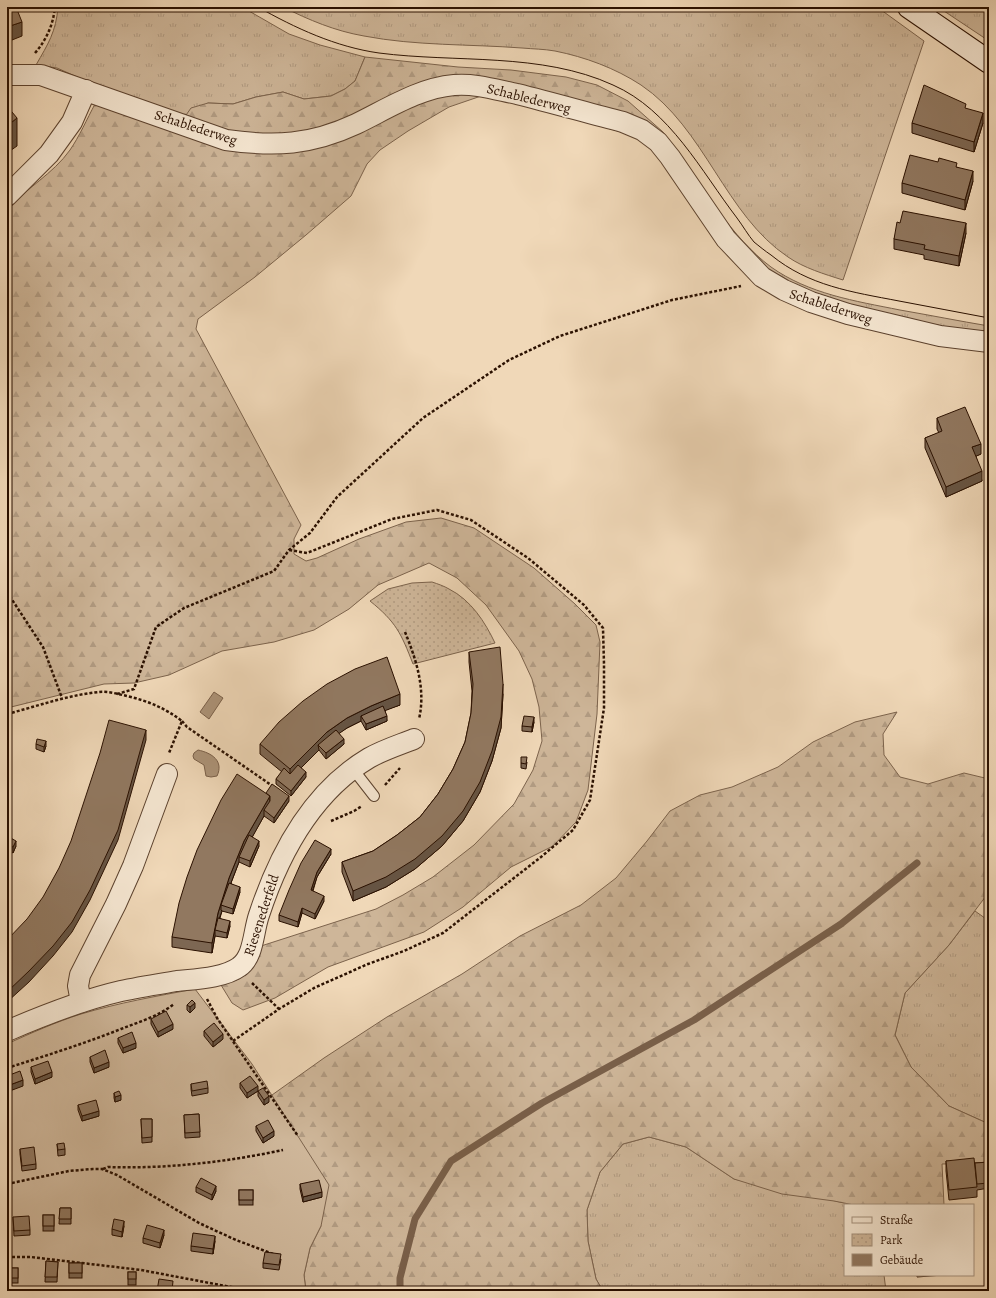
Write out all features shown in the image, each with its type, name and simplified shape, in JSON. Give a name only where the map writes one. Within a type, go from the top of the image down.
[{"type":"main road","points":[[909,7],[989,62]]},
{"type":"street","name":"Schablederweg","points":[[16,75],[41,75],[226,140],[249,143],[279,144],[306,142],[355,124],[395,104],[429,90],[455,85],[484,87],[623,122],[642,130],[658,142],[670,157],[726,239],[762,277],[784,290],[804,299],[848,314],[940,336],[989,342]]},
{"type":"street","points":[[7,196],[49,154],[72,122],[86,90]]},
{"type":"street","name":"Riesenederfeld","points":[[7,1031],[81,1002],[121,991],[230,972],[238,968],[246,962],[256,921],[278,863],[313,808],[334,785],[353,770],[376,755],[414,739]]},
{"type":"street","points":[[81,1002],[78,986],[80,975],[116,904],[133,866],[167,774]]},
{"type":"lane","points":[[353,770],[374,796]]},
{"type":"path","points":[[16,75],[48,36],[54,20],[55,7]]},
{"type":"path","points":[[117,694],[134,689],[156,627],[184,608],[274,571],[289,550],[310,533],[337,497],[423,418],[509,360],[560,336],[672,300],[762,282],[762,277]]},
{"type":"path","points":[[233,1041],[279,1009],[314,988],[444,933],[574,830],[590,800],[604,708],[603,628],[584,605],[528,558],[471,520],[437,510],[392,519],[307,553],[289,550]]},
{"type":"path","points":[[7,592],[43,647],[62,698]]},
{"type":"path","points":[[7,714],[62,698],[101,692],[146,701],[169,711],[187,727],[278,790]]},
{"type":"path","points":[[167,774],[168,758],[182,721]]},
{"type":"path","points":[[238,968],[256,988],[279,1009]]},
{"type":"path","points":[[7,1068],[81,1045],[142,1021],[169,1008],[177,1002],[191,979],[207,998],[217,1018],[298,1136]]},
{"type":"path","points":[[102,1169],[108,1167],[148,1168],[182,1165],[252,1157],[284,1150]]},
{"type":"path","points":[[7,1184],[69,1171],[93,1168],[102,1169],[123,1179],[199,1223],[236,1240],[280,1256]]},
{"type":"path","points":[[7,1257],[31,1257],[142,1270],[252,1291]]},
{"type":"path","points":[[274,1291],[297,1289]]},
{"type":"green space","points":[[58,7],[242,7],[289,34],[320,45],[365,57],[355,81],[345,89],[331,96],[304,99],[283,92],[256,97],[233,104],[208,103],[184,118],[104,89],[57,68],[36,65],[48,44],[53,31]]},
{"type":"green space","points":[[283,7],[877,7],[924,41],[843,280],[801,264],[788,257],[766,239],[747,218],[682,124],[663,103],[641,85],[621,73],[589,60],[551,50],[403,42],[364,36],[322,24]]},
{"type":"green space","points":[[938,7],[989,7],[989,41]]},
{"type":"green space","points":[[365,57],[458,67],[511,70],[566,77],[597,85],[628,101],[663,132],[674,147],[487,94],[449,107],[408,131],[380,150],[367,164],[351,196],[255,277],[198,319],[196,329],[301,525],[294,539],[294,554],[306,561],[317,558],[359,539],[406,522],[441,518],[474,528],[534,568],[575,604],[596,625],[600,642],[597,714],[588,790],[576,822],[553,846],[511,867],[463,907],[424,932],[328,967],[275,998],[243,1010],[232,1003],[221,985],[239,979],[249,970],[261,946],[376,909],[403,895],[433,877],[474,845],[514,804],[533,770],[542,741],[539,707],[532,679],[519,651],[486,605],[457,578],[429,563],[378,585],[349,609],[314,630],[274,642],[222,651],[169,675],[134,683],[104,684],[7,708],[7,210],[14,202],[48,174],[63,159],[77,139],[95,104],[184,118],[191,108],[208,103],[233,104],[256,97],[283,92],[304,99],[331,96],[345,89],[355,81]]},
{"type":"green space","points":[[674,147],[718,211],[743,242],[771,267],[786,276],[801,284],[849,300],[989,326],[989,336],[901,322],[789,286],[742,250]]},
{"type":"green space","points":[[432,582],[457,594],[471,605],[487,627],[495,643],[413,664],[397,629],[386,615],[370,601],[388,589],[412,583]]},
{"type":"green space","points":[[897,712],[883,734],[884,755],[900,777],[928,784],[964,773],[989,779],[989,892],[949,945],[905,993],[895,1035],[911,1067],[949,1106],[989,1124],[989,1163],[942,1164],[944,1204],[849,1204],[782,1194],[734,1179],[686,1147],[649,1137],[623,1144],[600,1172],[587,1210],[588,1241],[596,1279],[603,1291],[306,1291],[304,1275],[310,1248],[321,1226],[272,1095],[324,1058],[387,1017],[462,974],[520,936],[581,905],[616,878],[670,811],[700,795],[732,787],[778,767],[813,742],[855,722]]},
{"type":"green space","points":[[975,911],[989,921],[989,1124],[949,1106],[911,1067],[895,1035],[905,993],[949,945]]},
{"type":"green space","points":[[195,989],[252,1064],[329,1185],[321,1226],[310,1248],[304,1275],[306,1291],[7,1291],[7,1044],[81,1014],[123,1003]]},
{"type":"green space","points":[[649,1137],[686,1147],[734,1179],[849,1204],[844,1204],[844,1276],[884,1276],[886,1291],[603,1291],[596,1279],[588,1241],[587,1210],[600,1172],[623,1144]]},
{"type":"shaded area","points":[[214,692],[223,698],[209,719],[200,712]]},
{"type":"shaded area","points":[[198,750],[208,753],[218,762],[219,771],[217,776],[206,776],[204,765],[194,759],[193,756]]},
{"type":"building","points":[[7,7],[16,7],[22,22],[7,27]]},
{"type":"building","points":[[924,85],[966,104],[965,108],[983,113],[974,142],[912,123]]},
{"type":"building","points":[[7,106],[17,118],[7,126]]},
{"type":"building","points":[[910,155],[938,162],[939,158],[957,163],[956,167],[973,171],[965,200],[902,183]]},
{"type":"building","points":[[903,211],[966,223],[959,256],[924,249],[925,245],[894,239],[897,222],[900,223]]},
{"type":"building","points":[[965,407],[981,444],[972,447],[982,471],[946,487],[925,438],[942,431],[937,418]]},
{"type":"building","points":[[500,647],[503,684],[501,717],[492,751],[480,782],[463,811],[442,836],[415,859],[386,877],[353,891],[342,862],[373,851],[397,835],[420,817],[438,794],[453,769],[465,742],[471,713],[473,684],[469,652]]},
{"type":"building","points":[[387,657],[400,694],[347,718],[327,732],[290,769],[260,744],[279,722],[303,701],[327,684],[355,669]]},
{"type":"building","points":[[383,706],[387,716],[366,724],[361,716]]},
{"type":"building","points":[[524,716],[534,717],[532,727],[522,726]]},
{"type":"building","points":[[109,720],[146,730],[118,830],[90,890],[72,922],[53,946],[7,992],[7,940],[27,919],[43,897],[59,868],[71,841],[100,753]]},
{"type":"building","points":[[336,730],[344,739],[326,753],[318,745]]},
{"type":"building","points":[[37,739],[46,741],[44,747],[36,744]]},
{"type":"building","points":[[521,757],[527,757],[526,764],[521,763]]},
{"type":"building","points":[[298,765],[306,772],[291,791],[276,779],[284,768],[290,774]]},
{"type":"building","points":[[237,774],[270,796],[244,841],[229,878],[218,913],[212,943],[172,937],[179,903],[197,850],[221,800]]},
{"type":"building","points":[[272,784],[289,796],[274,818],[264,810],[270,801],[270,796],[266,793]]},
{"type":"building","points":[[249,835],[259,841],[250,861],[239,857]]},
{"type":"building","points":[[9,837],[16,841],[13,847],[7,845]]},
{"type":"building","points":[[315,840],[331,849],[317,872],[311,890],[324,896],[315,914],[302,908],[298,922],[279,915],[301,863]]},
{"type":"building","points":[[229,883],[240,887],[233,909],[221,905]]},
{"type":"building","points":[[218,918],[230,921],[227,933],[215,930]]},
{"type":"building","points":[[192,1000],[195,1003],[190,1007],[187,1005]]},
{"type":"building","points":[[166,1011],[173,1024],[158,1032],[151,1019]]},
{"type":"building","points":[[214,1023],[223,1034],[213,1042],[204,1031]]},
{"type":"building","points":[[132,1032],[136,1043],[123,1048],[118,1038]]},
{"type":"building","points":[[105,1050],[109,1062],[94,1068],[90,1057]]},
{"type":"building","points":[[48,1061],[52,1072],[35,1079],[31,1067]]},
{"type":"building","points":[[20,1071],[23,1080],[7,1086],[7,1076]]},
{"type":"building","points":[[250,1076],[258,1086],[247,1093],[240,1083]]},
{"type":"building","points":[[207,1081],[208,1088],[192,1091],[191,1084]]},
{"type":"building","points":[[263,1088],[269,1096],[264,1100],[258,1091]]},
{"type":"building","points":[[119,1091],[121,1095],[115,1097],[114,1093]]},
{"type":"building","points":[[96,1100],[99,1111],[82,1116],[78,1105]]},
{"type":"building","points":[[199,1114],[200,1132],[185,1133],[184,1115]]},
{"type":"building","points":[[141,1119],[152,1119],[152,1137],[142,1138]]},
{"type":"building","points":[[268,1120],[274,1131],[263,1138],[256,1126]]},
{"type":"building","points":[[64,1143],[65,1149],[58,1150],[57,1144]]},
{"type":"building","points":[[34,1147],[36,1164],[22,1166],[20,1149]]},
{"type":"building","points":[[974,1158],[977,1187],[949,1190],[946,1161]]},
{"type":"building","points":[[989,1162],[989,1183],[977,1184],[975,1163]]},
{"type":"building","points":[[201,1178],[216,1186],[212,1195],[196,1187]]},
{"type":"building","points":[[319,1180],[322,1192],[303,1197],[300,1184]]},
{"type":"building","points":[[239,1190],[253,1190],[253,1200],[239,1200]]},
{"type":"building","points":[[60,1208],[71,1208],[71,1219],[59,1219]]},
{"type":"building","points":[[43,1215],[54,1215],[54,1226],[43,1226]]},
{"type":"building","points":[[29,1216],[30,1230],[14,1231],[13,1217]]},
{"type":"building","points":[[114,1219],[124,1221],[122,1232],[112,1229]]},
{"type":"building","points":[[147,1225],[164,1230],[160,1243],[143,1238]]},
{"type":"building","points":[[193,1233],[215,1236],[213,1249],[191,1246]]},
{"type":"building","points":[[265,1252],[281,1254],[279,1265],[263,1263]]},
{"type":"building","points":[[46,1261],[58,1262],[57,1277],[45,1277]]},
{"type":"building","points":[[69,1263],[82,1263],[82,1273],[69,1273]]},
{"type":"building","points":[[7,1268],[18,1268],[18,1278],[7,1278]]},
{"type":"building","points":[[128,1272],[136,1272],[136,1279],[128,1279]]},
{"type":"building","points":[[159,1279],[173,1281],[172,1291],[157,1291]]},
{"type":"building","points":[[208,1286],[227,1287],[226,1291],[207,1291]]},
{"type":"waterway","points":[[400,1291],[400,1278],[415,1219],[451,1161],[542,1103],[694,1020],[841,924],[917,863]]},
{"type":"tram line","points":[[258,7],[316,36],[363,50],[408,56],[498,60],[557,67],[613,85],[633,96],[668,126],[683,143],[754,242],[785,266],[816,281],[848,291],[989,318]]}]
